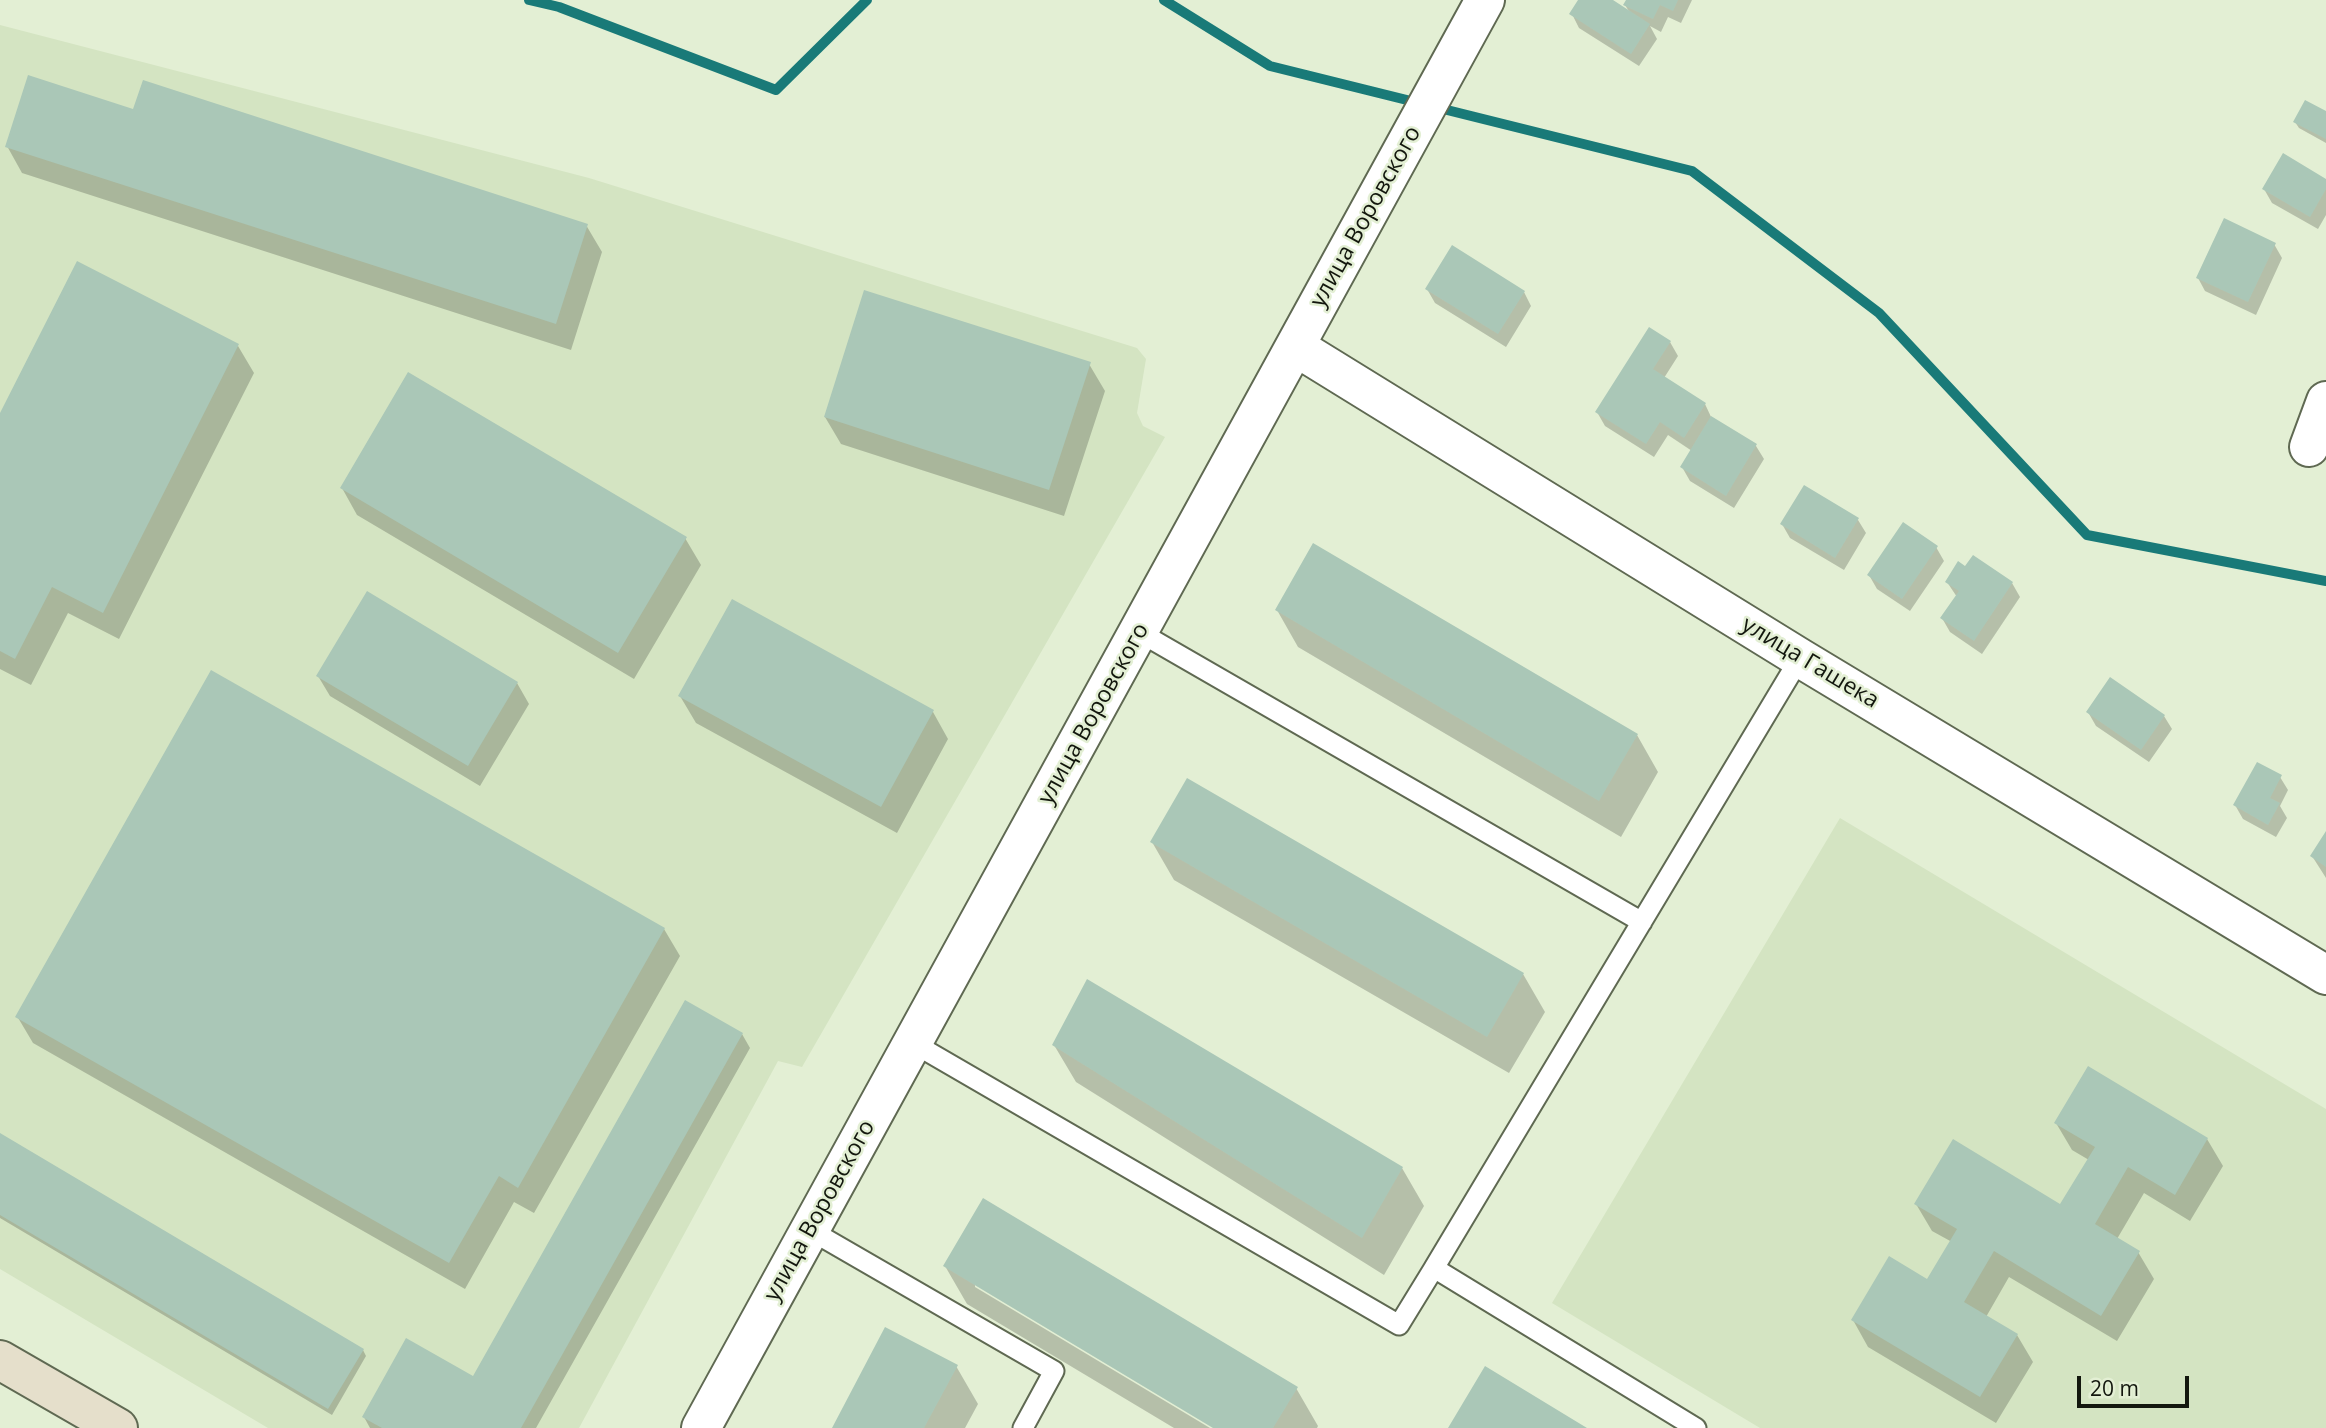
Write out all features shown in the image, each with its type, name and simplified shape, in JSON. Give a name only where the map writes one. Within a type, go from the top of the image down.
[{"type":"main road","points":[[0,1360],[118,1428]]},
{"type":"street","name":"улица Воровского","points":[[701,1428],[1485,0]]},
{"type":"street","name":"улица Гашека","points":[[1296,347],[1800,659],[2326,975]]},
{"type":"street","points":[[2309,447],[2326,401]]},
{"type":"lane","points":[[1139,632],[1642,922]]},
{"type":"lane","points":[[913,1043],[1399,1325],[1800,659]]},
{"type":"lane","points":[[810,1230],[1054,1371],[1023,1428]]},
{"type":"lane","points":[[1434,1268],[1696,1428]]},
{"type":"shaded area","points":[[0,25],[589,178],[1137,348],[1146,359],[1137,413],[1143,426],[1165,437],[802,1067],[778,1061],[579,1428],[268,1428],[0,1269]]},
{"type":"shaded area","points":[[1840,818],[2326,1109],[2326,1428],[1760,1428],[1552,1303]]},
{"type":"building","points":[[1578,0],[1613,0],[1650,24],[1631,54],[1569,14]]},
{"type":"building","points":[[1626,0],[1678,0],[1673,11],[1660,5],[1653,19],[1623,5]]},
{"type":"building","points":[[28,75],[133,109],[143,80],[588,224],[556,324],[5,147]]},
{"type":"building","points":[[2305,100],[2326,111],[2326,139],[2293,122]]},
{"type":"building","points":[[2283,153],[2326,179],[2326,189],[2310,217],[2262,189]]},
{"type":"building","points":[[2224,218],[2276,243],[2248,302],[2196,278]]},
{"type":"building","points":[[1452,245],[1525,291],[1498,334],[1425,289]]},
{"type":"building","points":[[77,261],[239,344],[103,613],[52,587],[15,659],[0,651],[0,413]]},
{"type":"building","points":[[864,290],[1091,362],[1049,490],[824,417]]},
{"type":"building","points":[[1649,327],[1671,341],[1653,369],[1706,403],[1684,438],[1660,422],[1646,444],[1595,412]]},
{"type":"building","points":[[408,372],[687,537],[618,653],[340,488]]},
{"type":"building","points":[[1711,416],[1757,444],[1726,496],[1680,467]]},
{"type":"building","points":[[1804,485],[1859,518],[1835,558],[1780,524]]},
{"type":"building","points":[[1903,522],[1938,546],[1902,599],[1867,575]]},
{"type":"building","points":[[1313,543],[1638,734],[1599,801],[1275,610]]},
{"type":"building","points":[[1973,555],[2013,582],[1974,641],[1940,618],[1959,591],[1945,582],[1958,561],[1965,566]]},
{"type":"building","points":[[367,591],[518,682],[468,766],[316,676]]},
{"type":"building","points":[[732,599],[934,710],[881,807],[678,696]]},
{"type":"building","points":[[211,670],[665,928],[518,1188],[499,1176],[449,1263],[15,1017]]},
{"type":"building","points":[[2110,677],[2165,715],[2141,750],[2086,712]]},
{"type":"building","points":[[2257,762],[2282,775],[2270,798],[2280,803],[2268,825],[2233,805]]},
{"type":"building","points":[[1187,778],[1524,973],[1487,1037],[1150,842]]},
{"type":"building","points":[[2326,831],[2326,867],[2310,856]]},
{"type":"building","points":[[1087,979],[1403,1167],[1362,1238],[1052,1045]]},
{"type":"building","points":[[685,1000],[743,1033],[521,1428],[382,1428],[362,1417],[406,1338],[473,1376]]},
{"type":"building","points":[[2088,1066],[2208,1138],[2175,1195],[2128,1167],[2095,1224],[2140,1251],[2101,1316],[1994,1251],[1964,1302],[2018,1334],[1980,1397],[1851,1320],[1889,1256],[1927,1279],[1957,1229],[1914,1204],[1953,1139],[2060,1204],[2095,1147],[2054,1123]]},
{"type":"building","points":[[0,1133],[364,1349],[328,1409],[0,1215]]},
{"type":"building","points":[[983,1198],[1298,1387],[1273,1428],[1213,1428],[943,1266]]},
{"type":"building","points":[[885,1327],[958,1365],[924,1428],[832,1428]]},
{"type":"building","points":[[1485,1366],[1587,1428],[1448,1428]]},
{"type":"waterway","points":[[529,0],[559,7],[776,90],[867,0]]},
{"type":"waterway","points":[[1164,0],[1270,66],[1419,103]]},
{"type":"waterway","points":[[1435,107],[1692,171],[1879,313],[2087,535],[2326,581]]}]
